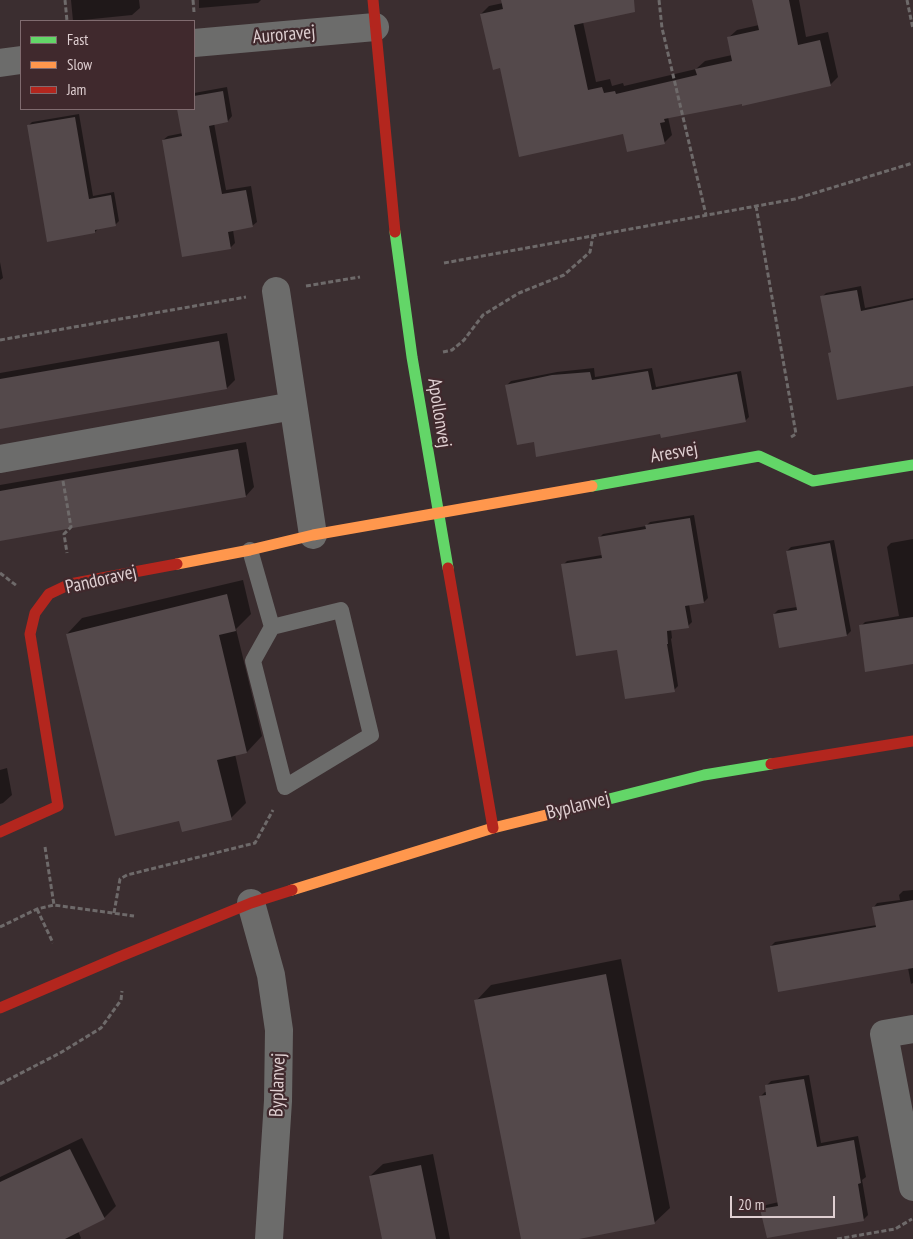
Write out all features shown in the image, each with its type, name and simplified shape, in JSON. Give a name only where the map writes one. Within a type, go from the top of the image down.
[{"type":"street","name":"Apollonvej","points":[[373,0],[396,242],[412,356],[493,828]]},
{"type":"street","name":"Auroravej","points":[[195,43],[375,27]]},
{"type":"street","points":[[0,63],[20,60]]},
{"type":"street","points":[[276,292],[313,535]]},
{"type":"street","points":[[0,459],[293,406]]},
{"type":"street","points":[[759,456],[813,481],[913,465]]},
{"type":"street","name":"Aresvej","points":[[438,513],[759,456]]},
{"type":"street","name":"Pandoravej","points":[[0,832],[58,806],[30,634],[35,612],[49,594],[70,584],[250,550],[313,535],[438,513]]},
{"type":"street","name":"Byplanvej","points":[[0,1008],[170,935],[251,903],[493,828],[704,775],[913,741]]},
{"type":"street","name":"Byplanvej","points":[[251,903],[271,975],[279,1030],[278,1101],[269,1239]]},
{"type":"street","points":[[913,1029],[884,1034],[913,1187]]},
{"type":"lane","points":[[250,550],[272,626],[254,661],[285,788],[371,735],[341,610],[272,626]]},
{"type":"path","points":[[65,0],[67,20]]},
{"type":"path","points":[[659,0],[662,28],[706,215]]},
{"type":"path","points":[[907,0],[913,29]]},
{"type":"path","points":[[444,263],[795,199],[913,163]]},
{"type":"path","points":[[756,206],[796,434],[759,456]]},
{"type":"path","points":[[412,356],[452,350],[464,340],[483,315],[519,293],[564,275],[590,252],[593,235]]},
{"type":"path","points":[[0,340],[360,277]]},
{"type":"path","points":[[57,449],[71,527],[64,534]]},
{"type":"path","points":[[114,913],[120,879],[127,875],[254,843],[285,788]]},
{"type":"path","points":[[39,814],[54,905]]},
{"type":"path","points":[[0,927],[37,909],[54,905],[136,916],[170,935]]},
{"type":"path","points":[[37,909],[53,943]]},
{"type":"path","points":[[0,1084],[60,1053],[101,1028],[121,1000],[123,982],[119,957]]},
{"type":"path","points":[[837,1239],[895,1229],[913,1219]]},
{"type":"building","points":[[501,0],[634,0],[635,12],[574,25],[588,90],[602,87],[604,93],[615,91],[616,94],[697,75],[695,69],[732,61],[727,37],[759,30],[752,0],[789,0],[798,45],[820,40],[831,86],[742,106],[742,104],[664,119],[665,122],[660,123],[665,144],[627,152],[623,134],[519,157],[500,68],[493,70],[480,14],[503,9]]},
{"type":"building","points":[[223,91],[228,122],[209,126],[222,194],[246,190],[253,227],[228,232],[231,249],[182,257],[162,140],[182,136],[177,110],[195,110],[195,96]]},
{"type":"building","points":[[75,117],[89,199],[111,195],[116,226],[95,230],[95,233],[47,242],[27,125]]},
{"type":"building","points":[[857,290],[861,311],[913,300],[913,386],[837,400],[828,353],[831,352],[820,296]]},
{"type":"building","points":[[219,341],[227,389],[0,429],[0,379]]},
{"type":"building","points":[[648,371],[652,390],[737,374],[746,422],[661,438],[660,434],[536,457],[534,442],[517,445],[505,385],[552,375],[590,372],[592,380]]},
{"type":"building","points":[[238,449],[246,497],[0,541],[0,491]]},
{"type":"building","points":[[690,518],[704,603],[685,606],[689,628],[667,631],[667,644],[675,692],[625,699],[617,650],[576,656],[561,564],[602,558],[598,537],[646,529],[645,525]]},
{"type":"building","points":[[830,543],[847,636],[779,648],[773,614],[797,610],[786,551]]},
{"type":"building","points":[[227,594],[236,631],[219,635],[247,753],[217,760],[232,820],[182,832],[179,821],[115,836],[66,634]]},
{"type":"building","points":[[913,617],[913,664],[865,672],[859,625]]},
{"type":"building","points":[[913,900],[913,968],[778,992],[770,946],[876,927],[872,907]]},
{"type":"building","points":[[606,974],[655,1224],[579,1239],[521,1239],[474,1000]]},
{"type":"building","points":[[804,1079],[817,1147],[854,1140],[861,1183],[858,1184],[864,1221],[767,1238],[760,1209],[778,1206],[759,1096],[766,1095],[765,1085]]},
{"type":"building","points":[[70,1149],[105,1219],[65,1239],[0,1239],[0,1182]]},
{"type":"building","points":[[421,1165],[436,1239],[382,1239],[369,1176]]},
{"type":"traffic: fast","points":[[395,232],[412,357],[448,568]]},
{"type":"traffic: fast","points":[[592,486],[759,456],[813,481],[913,465]]},
{"type":"traffic: fast","points":[[550,814],[704,775],[771,764]]},
{"type":"traffic: slow","points":[[177,564],[250,550],[313,535],[592,486]]},
{"type":"traffic: slow","points":[[292,890],[493,828],[550,814]]},
{"type":"traffic: jam","points":[[373,0],[395,232]]},
{"type":"traffic: jam","points":[[0,832],[58,806],[30,634],[35,613],[49,594],[70,584],[177,564]]},
{"type":"traffic: jam","points":[[448,568],[493,828]]},
{"type":"traffic: jam","points":[[771,764],[913,741]]},
{"type":"traffic: jam","points":[[0,1008],[251,903],[292,890]]}]
